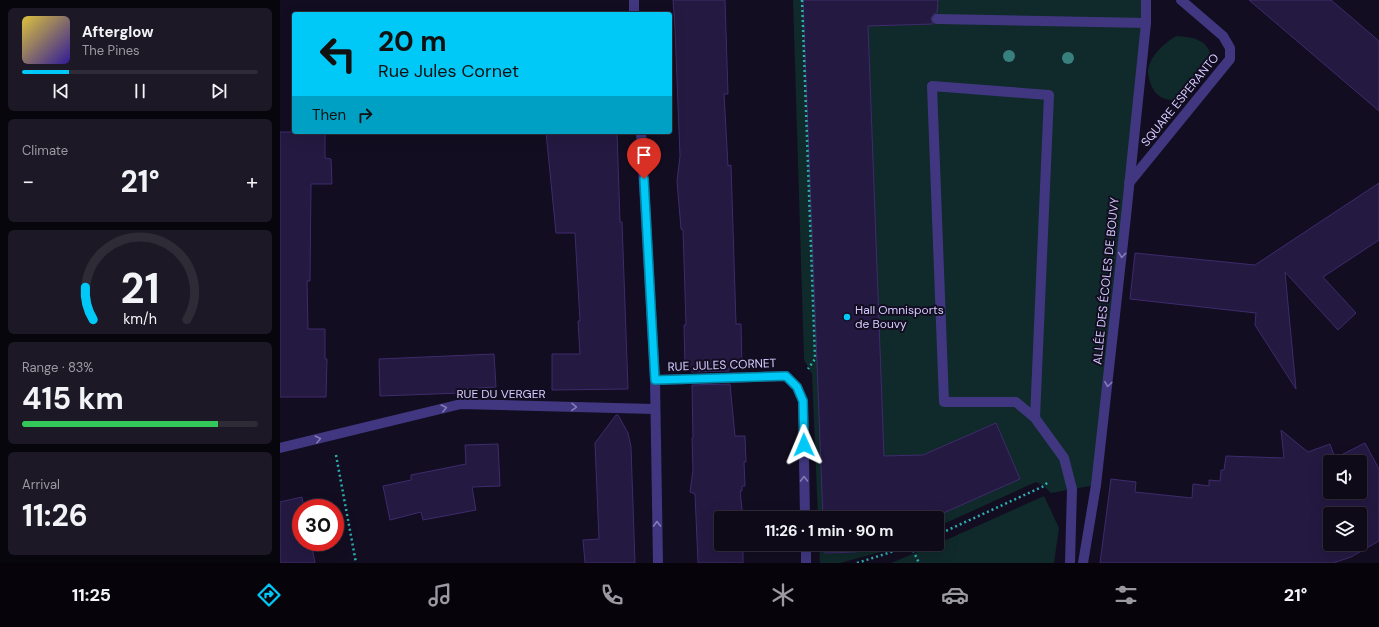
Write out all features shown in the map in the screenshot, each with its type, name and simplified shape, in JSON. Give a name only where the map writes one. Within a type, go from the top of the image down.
[{"type":"street","points":[[634,0],[634,12]]},
{"type":"street","name":"ALLÉE DES ÉCOLES DE BOUVY","points":[[1083,563],[1096,485],[1118,293],[1146,22],[1146,0]]},
{"type":"street","name":"SQUARE ESPERANTO","points":[[1130,183],[1230,59],[1230,48],[1223,36],[1181,0]]},
{"type":"street","points":[[937,19],[1146,22]]},
{"type":"street","points":[[1035,418],[1049,95],[932,86],[944,402],[1016,402],[1035,418],[1064,458],[1072,489],[1070,563]]},
{"type":"street","name":"RUE JULES CORNET","points":[[641,134],[655,380],[654,409],[658,563]]},
{"type":"street","name":"RUE JULES CORNET","points":[[655,380],[786,376],[797,387]]},
{"type":"street","points":[[797,387],[803,401],[805,511]]},
{"type":"street","name":"RUE DU VERGER","points":[[280,448],[461,404],[654,409]]},
{"type":"street","points":[[806,551],[806,563]]},
{"type":"path","points":[[797,387],[815,360],[802,0]]},
{"type":"path","points":[[333,435],[356,563]]},
{"type":"path","points":[[944,532],[1044,486],[1064,458]]},
{"type":"path","points":[[857,563],[895,551]]},
{"type":"path","points":[[913,551],[919,563]]},
{"type":"green space","points":[[793,0],[1146,0],[1096,485],[1051,493],[1044,486],[1036,482],[944,524],[944,511],[818,511],[812,374],[804,360]]},
{"type":"green space","points":[[1176,36],[1189,37],[1205,44],[1211,55],[1212,62],[1186,97],[1179,100],[1171,100],[1163,98],[1153,90],[1148,71],[1151,61],[1158,51]]},
{"type":"green space","points":[[1044,496],[1059,528],[1054,563],[891,563],[920,551],[944,551],[944,541]]},
{"type":"green space","points":[[819,551],[884,551],[840,563],[820,563]]},
{"type":"building","points":[[673,0],[725,0],[728,94],[724,94],[728,166],[731,165],[736,324],[741,324],[742,367],[729,368],[729,371],[692,372],[692,369],[689,370],[688,366],[685,366],[684,325],[686,325],[683,230],[681,229],[677,181],[680,156]]},
{"type":"building","name":"Hall Omnisports de Bouvy","points":[[803,0],[938,0],[937,13],[931,18],[933,24],[868,26],[884,456],[923,455],[996,423],[1020,479],[944,513],[944,511],[823,511]]},
{"type":"building","points":[[1249,0],[1331,0],[1379,41],[1379,111]]},
{"type":"building","points":[[280,132],[292,132],[292,134],[325,134],[325,158],[331,159],[332,184],[311,184],[310,281],[307,281],[308,329],[325,329],[325,359],[327,359],[326,397],[280,397]]},
{"type":"building","points":[[546,134],[617,134],[628,389],[552,390],[552,354],[580,354],[578,321],[580,321],[575,233],[556,233]]},
{"type":"building","points":[[1379,183],[1379,240],[1323,277],[1356,313],[1338,330],[1285,272],[1296,389],[1255,325],[1256,313],[1130,299],[1135,253],[1255,265]]},
{"type":"building","points":[[494,354],[496,387],[461,389],[461,393],[380,396],[379,359]]},
{"type":"building","points":[[730,384],[735,436],[745,436],[745,486],[742,486],[742,491],[740,491],[742,511],[714,511],[714,551],[743,551],[743,563],[698,563],[695,494],[690,492],[693,470],[692,385]]},
{"type":"building","points":[[616,415],[618,415],[628,433],[631,447],[635,563],[585,563],[583,540],[599,539],[595,443]]},
{"type":"building","points":[[1281,430],[1308,452],[1330,444],[1334,455],[1323,455],[1323,499],[1367,499],[1367,455],[1341,455],[1365,443],[1379,469],[1379,541],[1367,548],[1367,507],[1323,507],[1323,551],[1362,551],[1351,557],[1333,563],[1100,563],[1111,479],[1136,482],[1135,492],[1192,498],[1193,484],[1209,486],[1209,480],[1220,481],[1221,470],[1224,470],[1226,456],[1284,458]]},
{"type":"building","points":[[498,444],[500,486],[472,487],[476,510],[423,520],[421,512],[390,520],[383,486],[411,480],[411,475],[466,464],[465,445]]},
{"type":"building","points":[[292,499],[292,551],[313,551],[315,563],[280,563],[280,502]]},
{"type":"building","points":[[825,551],[858,551],[856,552],[825,553]]},
{"type":"place","name":"Hall Omnisports de Bouvy","points":[[847,317]]},
{"type":"route","points":[[644,179],[655,380],[786,376],[797,387],[803,401],[804,445]]}]
